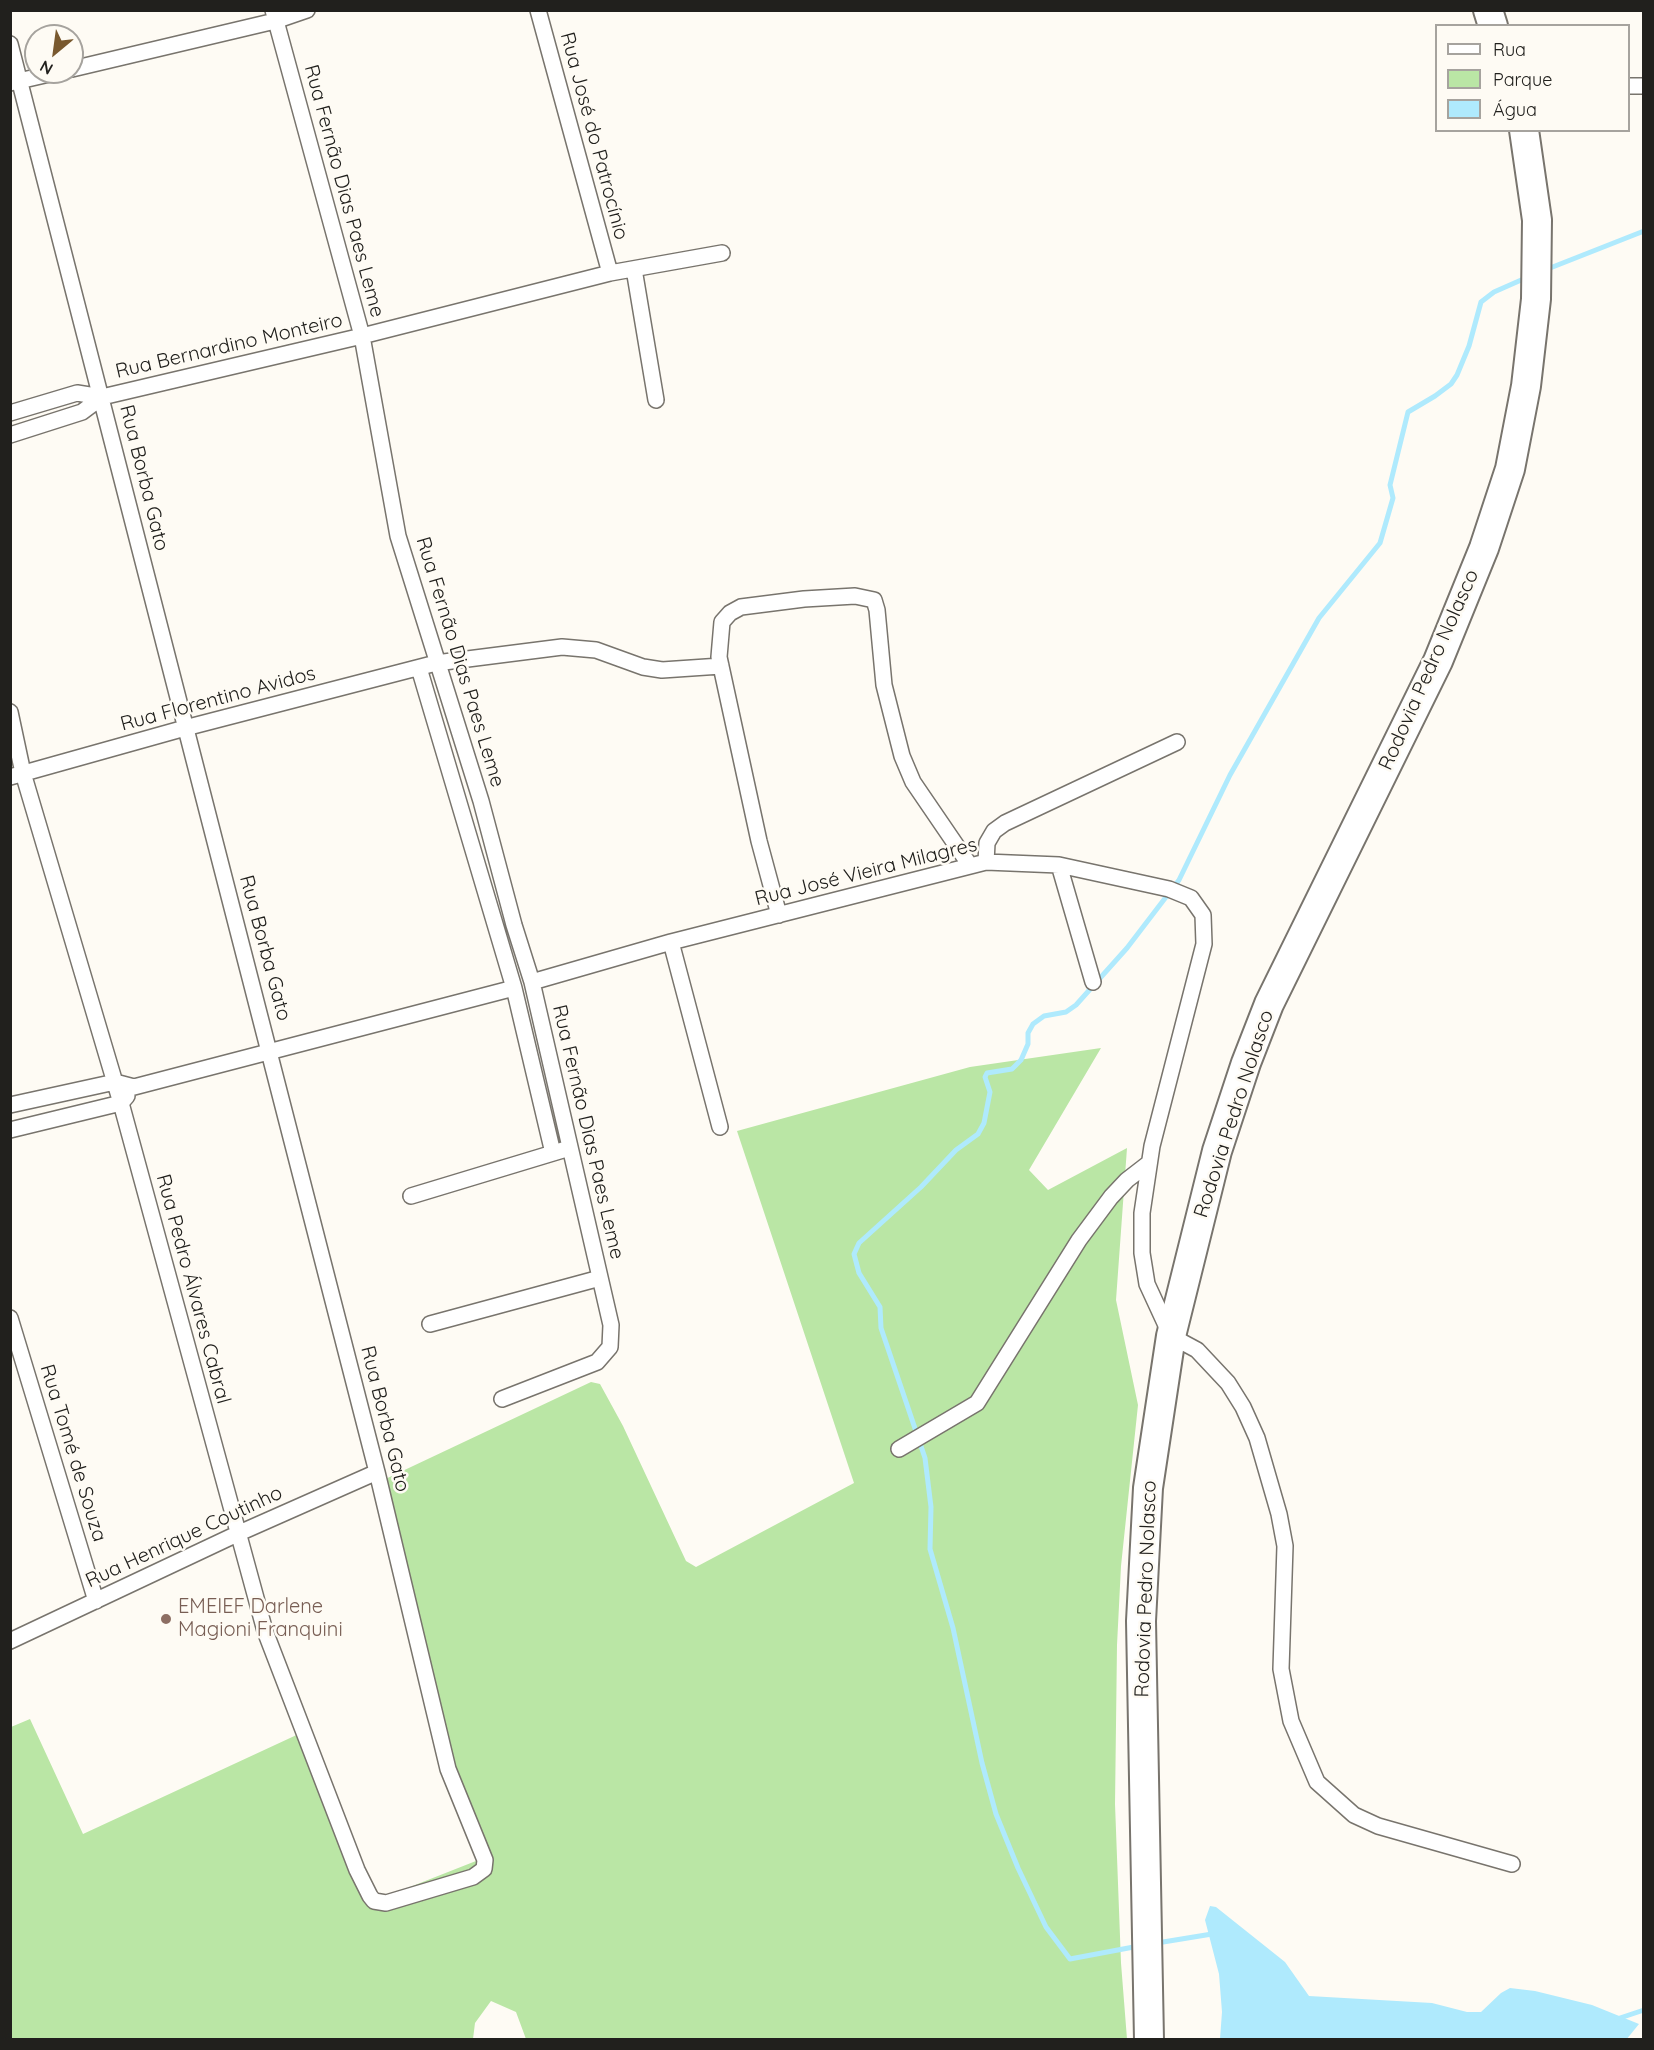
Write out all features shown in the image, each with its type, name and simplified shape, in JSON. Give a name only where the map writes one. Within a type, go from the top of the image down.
[{"type":"highway","name":"Rodovia Pedro Nolasco","points":[[1149,2040],[1141,1621],[1148,1488],[1171,1336],[1218,1151],[1262,1024],[1438,661],[1484,548],[1510,469],[1526,386],[1536,299],[1537,220],[1524,132]]},
{"type":"street","points":[[84,66],[274,16],[307,10]]},
{"type":"street","name":"Rua José do Patrocínio","points":[[538,10],[610,273]]},
{"type":"street","name":"Rua Fernão Dias Paes Leme","points":[[274,16],[362,336],[398,536],[436,663],[482,801],[514,926],[532,982],[611,1325],[610,1347],[597,1362],[502,1399]]},
{"type":"street","name":"Rua Borba Gato","points":[[10,44],[16,82],[102,397],[377,1472],[448,1769],[485,1860]]},
{"type":"street","name":"Rua Bernardino Monteiro","points":[[10,413],[77,393],[102,397],[362,336],[610,273],[722,253]]},
{"type":"street","points":[[634,269],[656,400]]},
{"type":"street","name":"Rua Bernardino Monteiro","points":[[10,435],[82,412],[102,397]]},
{"type":"street","points":[[779,915],[759,841],[721,666],[719,642],[722,622],[730,613],[741,607],[804,599],[855,596],[872,598],[877,610],[884,685],[890,720],[902,756],[913,782],[969,864]]},
{"type":"street","name":"Rua Florentino Avidos","points":[[17,775],[185,728],[436,663],[562,647],[596,650],[643,667],[662,670],[721,666]]},
{"type":"street","points":[[419,668],[514,988],[553,1153]]},
{"type":"street","name":"Rua Pedro Álvares Cabral","points":[[10,712],[17,775],[115,1082],[265,1631],[357,1870],[370,1896],[374,1900],[386,1903],[473,1877],[484,1869],[485,1860]]},
{"type":"street","points":[[986,862],[987,843],[1005,823],[1177,742]]},
{"type":"street","name":"Rua José Vieira Milagres","points":[[532,982],[671,942],[969,864],[986,862],[1059,865],[1185,895],[1197,904],[1203,915],[1204,944],[1149,1163],[1142,1213],[1142,1253],[1147,1284],[1171,1336]]},
{"type":"street","points":[[1059,865],[1093,982]]},
{"type":"street","points":[[671,942],[720,1127]]},
{"type":"street","points":[[10,1105],[115,1082],[134,1087],[514,988]]},
{"type":"street","points":[[10,1130],[121,1103],[134,1087]]},
{"type":"street","points":[[411,1196],[569,1149]]},
{"type":"street","points":[[899,1449],[977,1403],[1079,1240],[1111,1197],[1127,1180],[1149,1163]]},
{"type":"street","points":[[430,1324],[600,1278]]},
{"type":"street","name":"Rua Tomé de Souza","points":[[10,1318],[96,1601]]},
{"type":"street","points":[[1171,1336],[1197,1350],[1228,1383],[1243,1407],[1257,1438],[1279,1514],[1285,1546],[1281,1669],[1291,1721],[1317,1782],[1341,1806],[1378,1826],[1512,1864]]},
{"type":"street","name":"Rua Henrique Coutinho","points":[[10,1641],[237,1534],[377,1472]]},
{"type":"green space","points":[[1101,1048],[1029,1170],[1048,1190],[1127,1148],[1116,1300],[1138,1405],[1121,1566],[1117,1645],[1115,1804],[1121,1963],[1127,2039],[526,2039],[516,2012],[491,2001],[475,2023],[473,2039],[11,2040],[11,1727],[30,1719],[83,1834],[303,1732],[377,1900],[481,1859],[377,1483],[591,1382],[600,1384],[623,1426],[686,1561],[696,1567],[854,1483],[737,1131],[970,1067]]},
{"type":"water","points":[[1210,1906],[1216,1907],[1285,1962],[1309,1996],[1432,2003],[1467,2012],[1481,2012],[1501,1993],[1510,1988],[1535,1991],[1592,2005],[1639,2024],[1626,2040],[1220,2039],[1222,2012],[1219,1974],[1205,1920]]},
{"type":"waterway","points":[[1545,270],[1644,231]]},
{"type":"waterway","points":[[1139,1946],[1070,1959],[1046,1927],[1018,1868],[996,1814],[982,1763],[953,1628],[930,1549],[931,1507],[925,1458],[881,1328],[880,1307],[859,1273],[854,1254],[859,1243],[921,1187],[956,1150],[978,1134],[984,1123],[990,1092],[985,1077],[987,1073],[1012,1069],[1021,1060],[1028,1044],[1028,1033],[1033,1024],[1044,1016],[1066,1012],[1076,1005],[1127,948],[1179,880],[1230,775],[1319,618],[1380,543],[1393,498],[1390,485],[1408,412],[1451,384],[1457,375],[1469,346],[1481,302],[1494,292],[1528,277]]},
{"type":"waterway","points":[[1157,1943],[1212,1934]]},
{"type":"waterway","points":[[1617,2019],[1644,2010]]},
{"type":"place","name":"EMEIEF Darlene Magioni Franquini","points":[[166,1619]]}]
